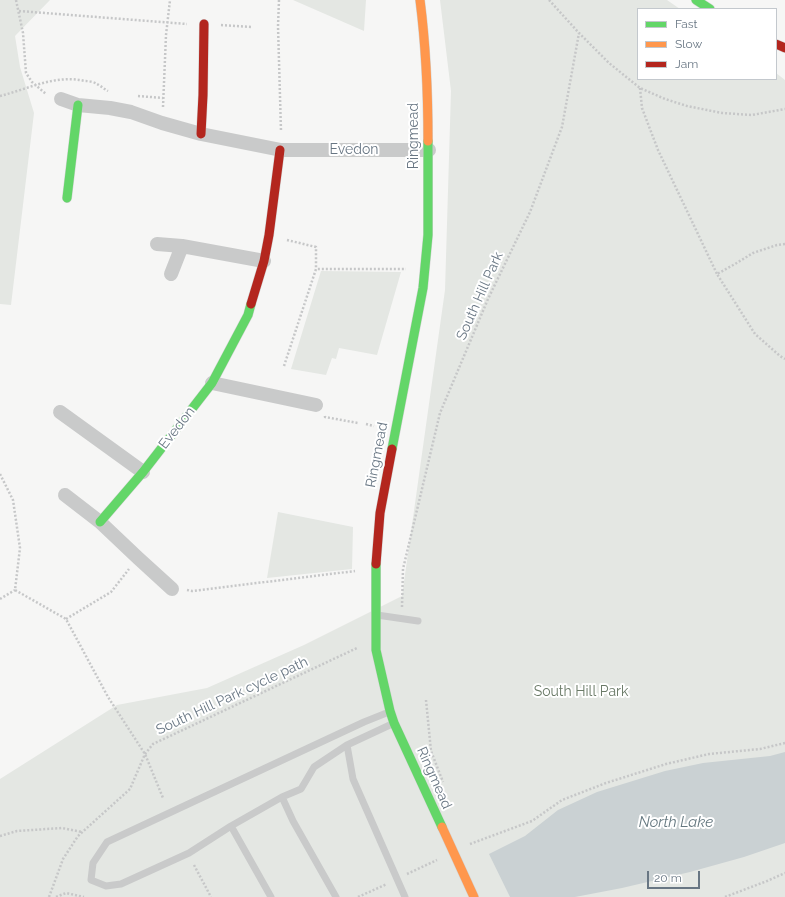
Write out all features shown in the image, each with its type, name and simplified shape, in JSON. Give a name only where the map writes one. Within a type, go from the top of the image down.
[{"type":"street","name":"Ringmead","points":[[420,0],[428,104],[428,236],[423,288],[380,513],[376,567],[376,650],[380,673],[394,723],[474,897]]},
{"type":"street","points":[[696,0],[708,8]]},
{"type":"street","points":[[201,134],[204,24]]},
{"type":"street","name":"Evedon","points":[[61,99],[78,105],[110,108],[131,112],[201,134],[280,150],[429,150]]},
{"type":"street","points":[[67,198],[78,105]]},
{"type":"street","name":"Evedon","points":[[100,522],[143,472],[212,383],[248,315],[264,261],[269,235],[280,150]]},
{"type":"street","points":[[157,244],[182,246],[264,261]]},
{"type":"street","points":[[171,274],[182,246]]},
{"type":"street","points":[[212,383],[316,405]]},
{"type":"street","points":[[60,412],[143,472]]},
{"type":"street","points":[[65,495],[100,522],[172,589]]},
{"type":"lane","points":[[376,615],[418,621]]},
{"type":"lane","points":[[390,711],[346,730],[107,842],[93,863],[91,880],[106,886],[121,884],[189,853],[231,826],[282,797],[301,789],[314,767],[346,745],[394,723]]},
{"type":"lane","points":[[346,745],[352,779],[405,897]]},
{"type":"lane","points":[[282,797],[293,821],[336,897]]},
{"type":"lane","points":[[231,826],[271,897]]},
{"type":"path","points":[[16,0],[23,33],[26,73],[32,82],[46,94],[61,99]]},
{"type":"path","points":[[162,123],[166,35],[170,0]]},
{"type":"path","points":[[279,0],[280,150]]},
{"type":"path","points":[[550,0],[579,33],[609,63],[640,88],[665,99],[687,106],[722,113],[752,114],[785,109]]},
{"type":"path","points":[[19,11],[167,23],[251,26]]},
{"type":"path","name":"South Hill Park","points":[[402,619],[403,569],[440,413],[488,299],[530,212],[562,127],[579,33]]},
{"type":"path","points":[[0,96],[52,81],[76,79],[96,83],[111,94]]},
{"type":"path","points":[[640,88],[642,108],[658,150],[717,274],[755,334],[785,359]]},
{"type":"path","points":[[134,96],[163,98]]},
{"type":"path","points":[[269,235],[316,247],[316,269],[284,366]]},
{"type":"path","points":[[717,274],[736,264],[753,252],[785,244]]},
{"type":"path","points":[[316,269],[406,269]]},
{"type":"path","points":[[316,405],[326,417],[358,423]]},
{"type":"path","points":[[366,424],[374,426]]},
{"type":"path","points":[[0,474],[13,500],[20,548],[15,590]]},
{"type":"path","points":[[66,619],[111,592],[138,558]]},
{"type":"path","points":[[172,589],[192,591],[355,571]]},
{"type":"path","points":[[0,599],[15,590]]},
{"type":"path","points":[[15,590],[66,619],[108,697],[145,754],[163,798]]},
{"type":"path","name":"South Hill Park cycle path","points":[[49,897],[63,859],[78,836],[130,789],[145,754],[154,744],[359,647]]},
{"type":"path","points":[[426,700],[432,751],[445,787]]},
{"type":"path","points":[[468,845],[532,821],[562,800],[606,782],[666,764],[709,754],[760,750],[785,742]]},
{"type":"path","points":[[0,836],[17,831],[62,828],[82,832]]},
{"type":"path","points":[[407,875],[438,860]]},
{"type":"path","points":[[194,865],[211,897]]},
{"type":"path","points":[[725,897],[785,873]]},
{"type":"path","points":[[358,897],[388,883]]},
{"type":"path","points":[[56,897],[66,893],[84,897]]},
{"type":"green space","points":[[0,0],[50,0],[15,36],[20,67],[34,113],[11,305],[0,304]]},
{"type":"green space","points":[[293,0],[366,0],[364,31]]},
{"type":"green space","name":"South Hill Park","points":[[440,0],[667,0],[679,8],[637,8],[637,80],[777,80],[777,74],[785,80],[785,897],[0,897],[0,779],[117,705],[207,688],[304,645],[402,596],[445,290],[451,91]]},
{"type":"green space","points":[[321,271],[401,272],[377,355],[339,348],[336,359],[332,358],[326,375],[291,369]]},
{"type":"green space","points":[[278,512],[353,527],[352,569],[267,578]]},
{"type":"water","name":"North Lake","points":[[785,752],[785,843],[744,857],[690,872],[575,897],[510,897],[489,854],[525,836],[558,810],[597,792],[665,771],[703,763],[770,756]]},
{"type":"traffic: fast","points":[[696,0],[708,8]]},
{"type":"traffic: fast","points":[[67,198],[78,105]]},
{"type":"traffic: fast","points":[[392,449],[423,288],[428,235],[428,141]]},
{"type":"traffic: fast","points":[[100,522],[143,472],[212,383],[248,315],[251,304]]},
{"type":"traffic: fast","points":[[376,564],[376,650],[390,711],[394,723],[442,827]]},
{"type":"traffic: slow","points":[[420,0],[426,70],[428,141]]},
{"type":"traffic: slow","points":[[442,827],[474,897]]},
{"type":"traffic: jam","points":[[201,134],[204,24]]},
{"type":"traffic: jam","points":[[777,44],[785,48]]},
{"type":"traffic: jam","points":[[251,304],[264,261],[269,235],[280,150]]},
{"type":"traffic: jam","points":[[376,564],[380,513],[392,449]]}]
